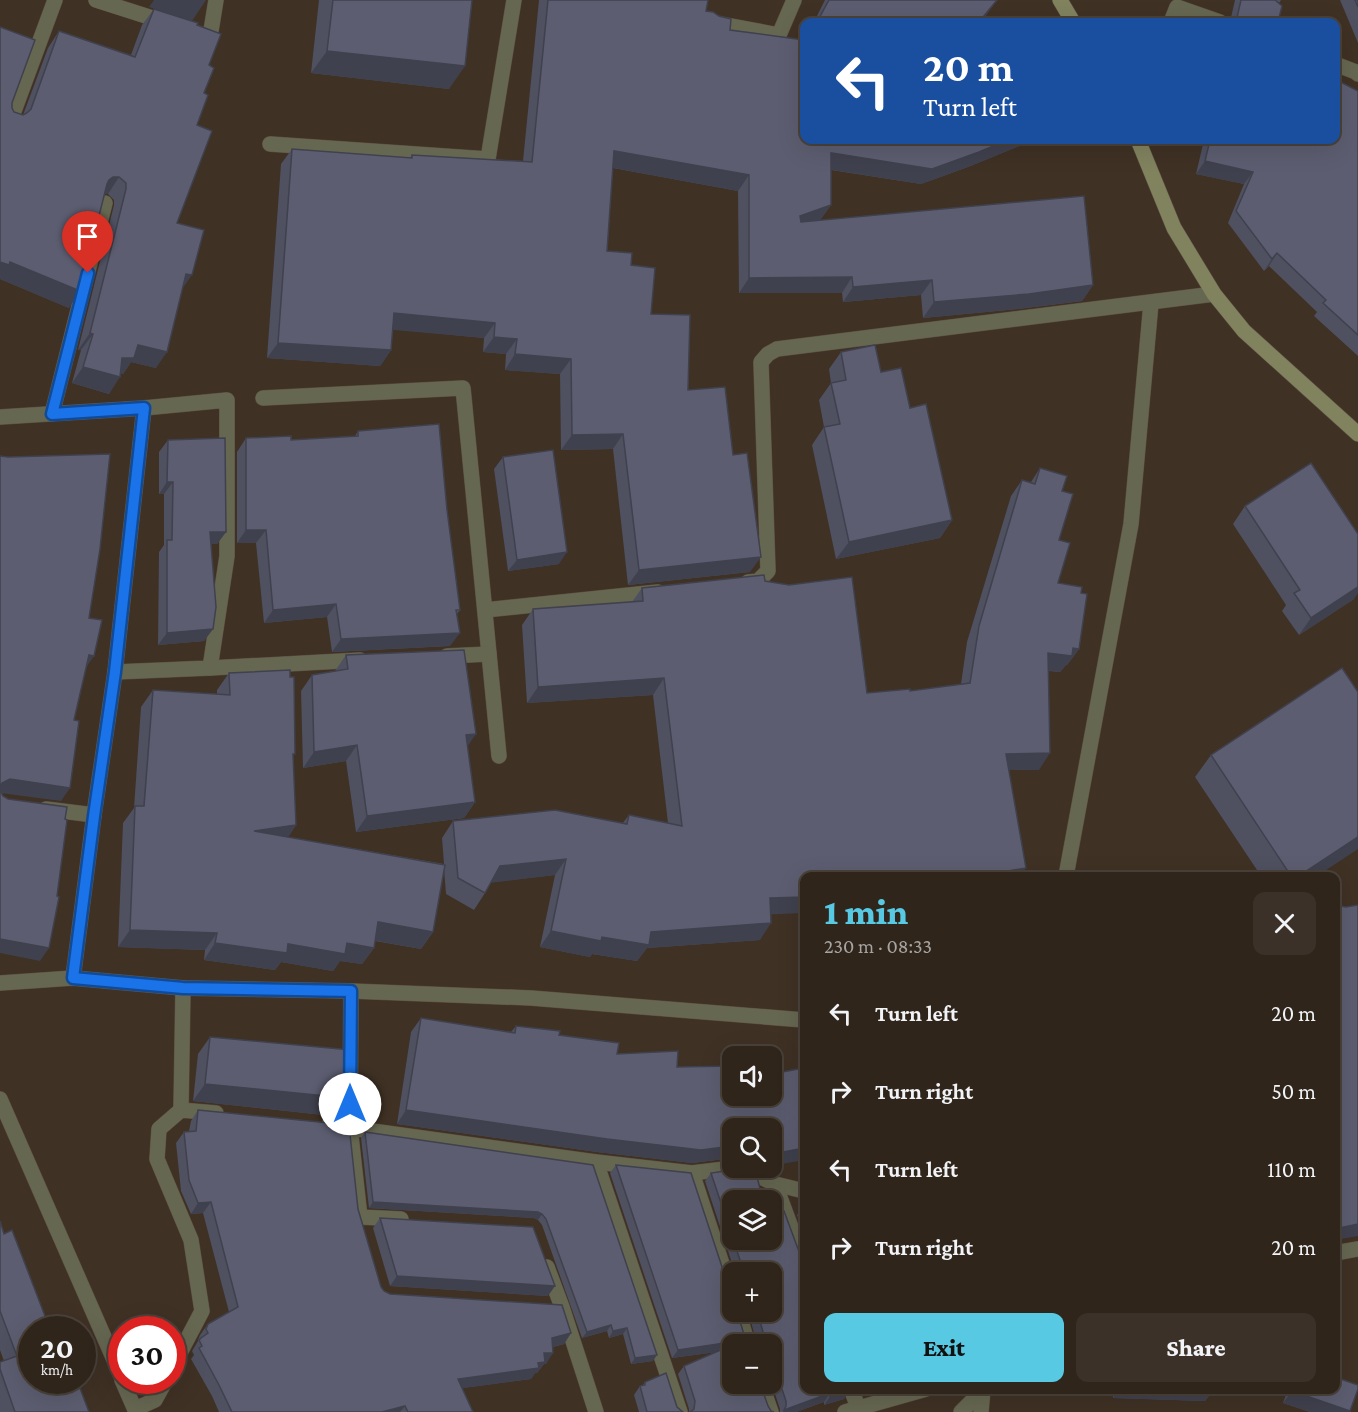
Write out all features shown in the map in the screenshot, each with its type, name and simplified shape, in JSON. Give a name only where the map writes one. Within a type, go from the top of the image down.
[{"type":"main road","points":[[1060,0],[1071,18]]},
{"type":"main road","points":[[1140,144],[1174,228],[1214,294],[1244,331],[1358,434]]},
{"type":"street","points":[[10,123],[56,0]]},
{"type":"street","points":[[96,0],[210,37],[216,0]]},
{"type":"street","points":[[270,144],[488,159],[514,0]]},
{"type":"street","points":[[710,22],[778,35],[794,0]]},
{"type":"street","points":[[1173,18],[1178,4],[1211,18]]},
{"type":"street","points":[[1340,66],[1358,74]]},
{"type":"street","points":[[52,414],[105,203]]},
{"type":"street","points":[[734,584],[758,581],[768,571],[760,362],[768,354],[777,349],[1214,294]]},
{"type":"street","points":[[1067,872],[1131,524],[1151,303]]},
{"type":"street","points":[[263,398],[463,388],[499,756]]},
{"type":"street","points":[[0,417],[144,408],[226,400],[227,556],[210,668]]},
{"type":"street","points":[[73,978],[115,672],[144,408]]},
{"type":"street","points":[[485,610],[675,590]]},
{"type":"street","points":[[431,657],[489,654]]},
{"type":"street","points":[[115,672],[210,668],[291,670],[372,660]]},
{"type":"street","points":[[35,807],[94,816]]},
{"type":"street","points":[[0,983],[73,978],[183,988],[351,991],[531,998],[800,1020]]},
{"type":"street","points":[[182,1110],[183,988]]},
{"type":"street","points":[[351,991],[350,1127],[362,1222],[417,1220]]},
{"type":"street","points":[[0,1099],[108,1347]]},
{"type":"street","points":[[186,1341],[202,1311],[191,1240],[157,1159],[159,1129],[182,1110],[226,1114]]},
{"type":"street","points":[[316,1124],[693,1173],[741,1167],[775,1184],[800,1190]]},
{"type":"street","points":[[596,1162],[680,1412]]},
{"type":"street","points":[[693,1173],[722,1263]]},
{"type":"street","points":[[775,1184],[800,1251]]},
{"type":"street","points":[[1340,1252],[1358,1249]]},
{"type":"street","points":[[544,1258],[556,1307],[597,1412]]},
{"type":"street","points":[[128,1394],[135,1411],[155,1400],[158,1394]]},
{"type":"street","points":[[765,1394],[771,1412]]},
{"type":"street","points":[[851,1394],[851,1410],[908,1394]]},
{"type":"street","points":[[961,1412],[978,1394]]},
{"type":"street","points":[[981,1412],[983,1394]]},
{"type":"building","points":[[333,0],[472,0],[465,66],[327,51]]},
{"type":"building","points":[[548,0],[708,0],[706,11],[731,19],[730,30],[800,39],[800,144],[998,144],[932,169],[831,153],[831,205],[800,216],[801,222],[1084,196],[1093,285],[1029,294],[934,302],[932,280],[853,287],[852,277],[749,278],[749,175],[614,151],[607,251],[632,253],[631,265],[655,268],[651,314],[690,315],[688,390],[725,387],[733,455],[747,453],[761,557],[639,570],[623,434],[572,435],[571,359],[515,354],[517,339],[494,337],[495,323],[394,313],[391,350],[278,343],[292,149],[412,158],[412,155],[532,162]]},
{"type":"building","points":[[829,0],[997,0],[982,18],[819,18]]},
{"type":"building","points":[[1241,0],[1275,0],[1282,6],[1279,18],[1237,18]]},
{"type":"building","points":[[154,9],[198,23],[197,25],[221,34],[209,65],[214,68],[204,93],[208,95],[197,125],[212,131],[177,223],[204,230],[192,275],[186,274],[167,352],[138,345],[134,358],[122,358],[120,377],[83,367],[93,334],[90,333],[126,183],[119,177],[113,177],[107,184],[80,291],[10,262],[9,265],[0,262],[0,27],[35,40],[12,103],[14,112],[23,115],[31,109],[59,31],[135,57]]},
{"type":"building","points":[[1340,82],[1358,91],[1358,335],[1323,303],[1326,300],[1277,253],[1272,259],[1236,211],[1253,172],[1205,161],[1209,144],[1340,144]]},
{"type":"building","points":[[875,345],[881,372],[901,368],[910,408],[926,404],[952,520],[849,542],[824,427],[840,424],[831,383],[846,380],[841,352]]},
{"type":"building","points":[[439,424],[460,610],[456,610],[460,633],[341,639],[336,604],[273,610],[266,530],[246,530],[246,438],[291,436],[291,440],[358,436],[358,431]]},
{"type":"building","points":[[225,438],[226,532],[210,532],[216,607],[213,629],[167,633],[167,540],[172,540],[173,482],[167,482],[168,440]]},
{"type":"building","points":[[553,450],[567,552],[517,560],[503,457]]},
{"type":"building","points":[[110,454],[100,549],[89,618],[102,620],[94,656],[89,655],[74,720],[79,721],[70,788],[10,779],[2,783],[0,787],[0,456]]},
{"type":"building","points":[[1311,463],[1358,534],[1358,587],[1311,618],[1294,593],[1300,590],[1245,506]]},
{"type":"building","points":[[1040,468],[1067,476],[1062,491],[1073,494],[1059,540],[1070,543],[1058,583],[1082,587],[1081,593],[1087,594],[1079,649],[1073,648],[1072,656],[1048,653],[1050,753],[1006,754],[1026,868],[1002,872],[800,872],[800,897],[770,898],[771,923],[651,932],[649,945],[602,937],[601,941],[551,931],[566,859],[500,866],[485,893],[458,878],[453,821],[555,810],[627,824],[629,815],[682,826],[664,678],[538,687],[533,609],[643,601],[642,588],[764,575],[765,581],[789,585],[852,577],[867,693],[910,689],[910,691],[970,683],[979,626],[1022,480],[1035,484]]},
{"type":"building","points":[[464,650],[476,734],[466,735],[475,802],[367,816],[357,745],[314,752],[312,675],[348,669],[346,655]]},
{"type":"building","points":[[1342,668],[1358,692],[1358,837],[1305,872],[1288,872],[1211,755]]},
{"type":"building","points":[[290,670],[290,677],[294,677],[295,754],[293,754],[296,825],[254,831],[445,865],[433,932],[378,922],[374,948],[347,943],[345,954],[288,944],[287,953],[215,943],[217,933],[130,930],[135,806],[144,806],[153,690],[230,695],[229,673]]},
{"type":"building","points":[[0,790],[8,799],[67,807],[57,896],[59,897],[49,948],[0,939]]},
{"type":"building","points":[[1340,905],[1346,907],[1358,905],[1358,1224],[1340,1228]]},
{"type":"building","points":[[421,1018],[515,1033],[516,1026],[560,1031],[559,1035],[619,1043],[617,1054],[678,1051],[677,1067],[722,1066],[722,1106],[782,1106],[782,1072],[800,1069],[800,1149],[782,1152],[782,1118],[722,1118],[722,1147],[701,1150],[406,1110]]},
{"type":"building","points":[[210,1037],[351,1050],[346,1098],[205,1084]]},
{"type":"building","points":[[198,1110],[349,1125],[358,1209],[384,1291],[390,1294],[562,1305],[571,1333],[552,1338],[553,1353],[544,1353],[545,1362],[538,1363],[539,1368],[458,1379],[473,1412],[408,1412],[405,1406],[382,1412],[232,1412],[199,1348],[202,1346],[199,1340],[208,1333],[206,1329],[208,1324],[238,1307],[211,1202],[198,1203],[189,1180],[184,1132],[196,1131]]},
{"type":"building","points":[[365,1132],[593,1165],[657,1355],[635,1358],[627,1328],[613,1331],[611,1325],[587,1332],[546,1219],[542,1214],[373,1202]]},
{"type":"building","points":[[616,1165],[691,1173],[722,1267],[722,1322],[740,1322],[744,1334],[722,1334],[722,1343],[678,1350]]},
{"type":"building","points":[[722,1171],[722,1178],[757,1178],[760,1190],[722,1190],[722,1206],[711,1173]]},
{"type":"building","points":[[782,1211],[784,1211],[800,1254],[800,1394],[827,1394],[784,1410],[786,1401],[782,1389],[782,1334],[763,1334],[760,1322],[782,1322],[782,1262],[741,1262],[737,1250],[782,1250]]},
{"type":"building","points":[[380,1218],[533,1227],[555,1286],[397,1276]]},
{"type":"building","points":[[0,1221],[4,1234],[12,1230],[45,1316],[18,1316],[18,1394],[82,1394],[89,1412],[15,1412],[0,1369],[0,1362],[17,1356],[0,1311]]},
{"type":"building","points":[[722,1349],[722,1394],[764,1394],[768,1406],[774,1412],[690,1412],[694,1409],[695,1401],[684,1366]]},
{"type":"building","points":[[666,1373],[677,1407],[683,1412],[647,1412],[640,1386]]},
{"type":"building","points":[[1340,1379],[1358,1385],[1350,1411],[1301,1394],[1340,1394]]},
{"type":"route","points":[[88,273],[52,414],[144,408],[115,672],[73,978],[183,988],[351,991],[350,1104]]}]
